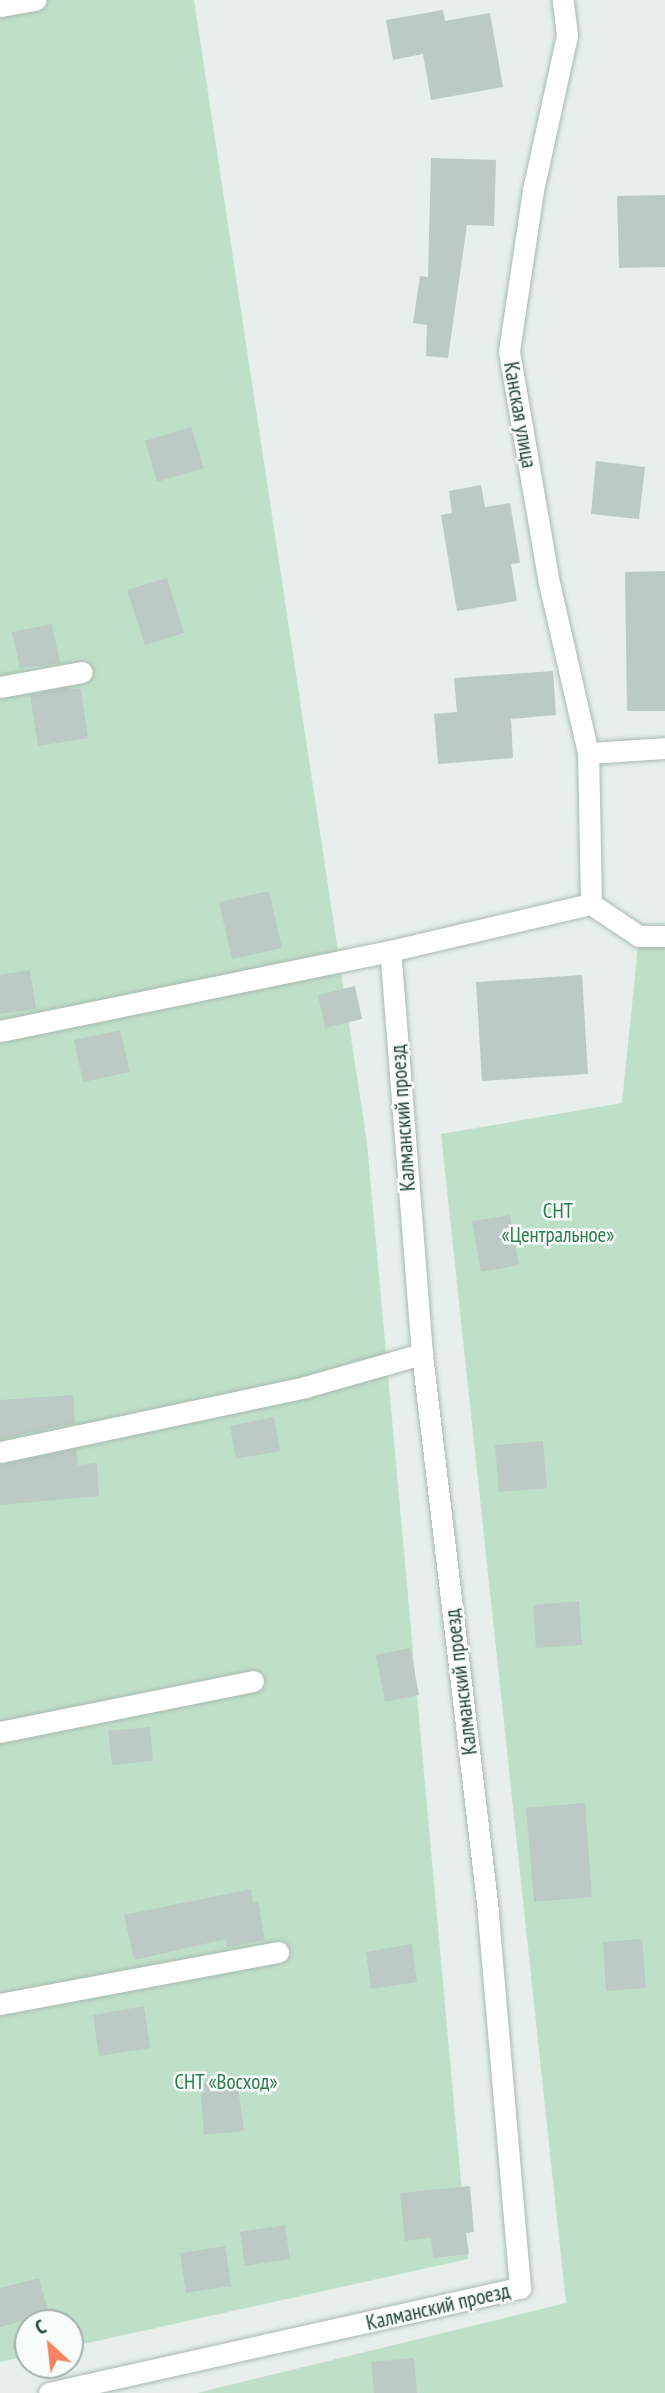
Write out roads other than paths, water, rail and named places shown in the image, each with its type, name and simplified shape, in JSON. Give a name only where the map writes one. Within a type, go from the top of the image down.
[{"type":"street","points":[[0,6],[35,0]]},
{"type":"street","name":"Канская улица","points":[[563,0],[567,35],[533,190],[509,351],[549,583],[588,753]]},
{"type":"street","points":[[0,687],[82,671]]},
{"type":"street","points":[[591,904],[588,753],[665,748]]},
{"type":"street","points":[[0,1031],[390,951],[591,904],[639,936],[665,936]]},
{"type":"street","name":"Калманский проезд","points":[[50,2393],[520,2288],[488,1911],[422,1354],[390,951]]},
{"type":"street","points":[[0,1452],[305,1387],[422,1354]]},
{"type":"street","points":[[0,1732],[253,1681]]},
{"type":"street","points":[[0,2004],[278,1952]]},
{"type":"park label","name":"СНТ «Центральное»","points":[[558,1223]]},
{"type":"park label","name":"СНТ «Восход»","points":[[226,2082]]}]
